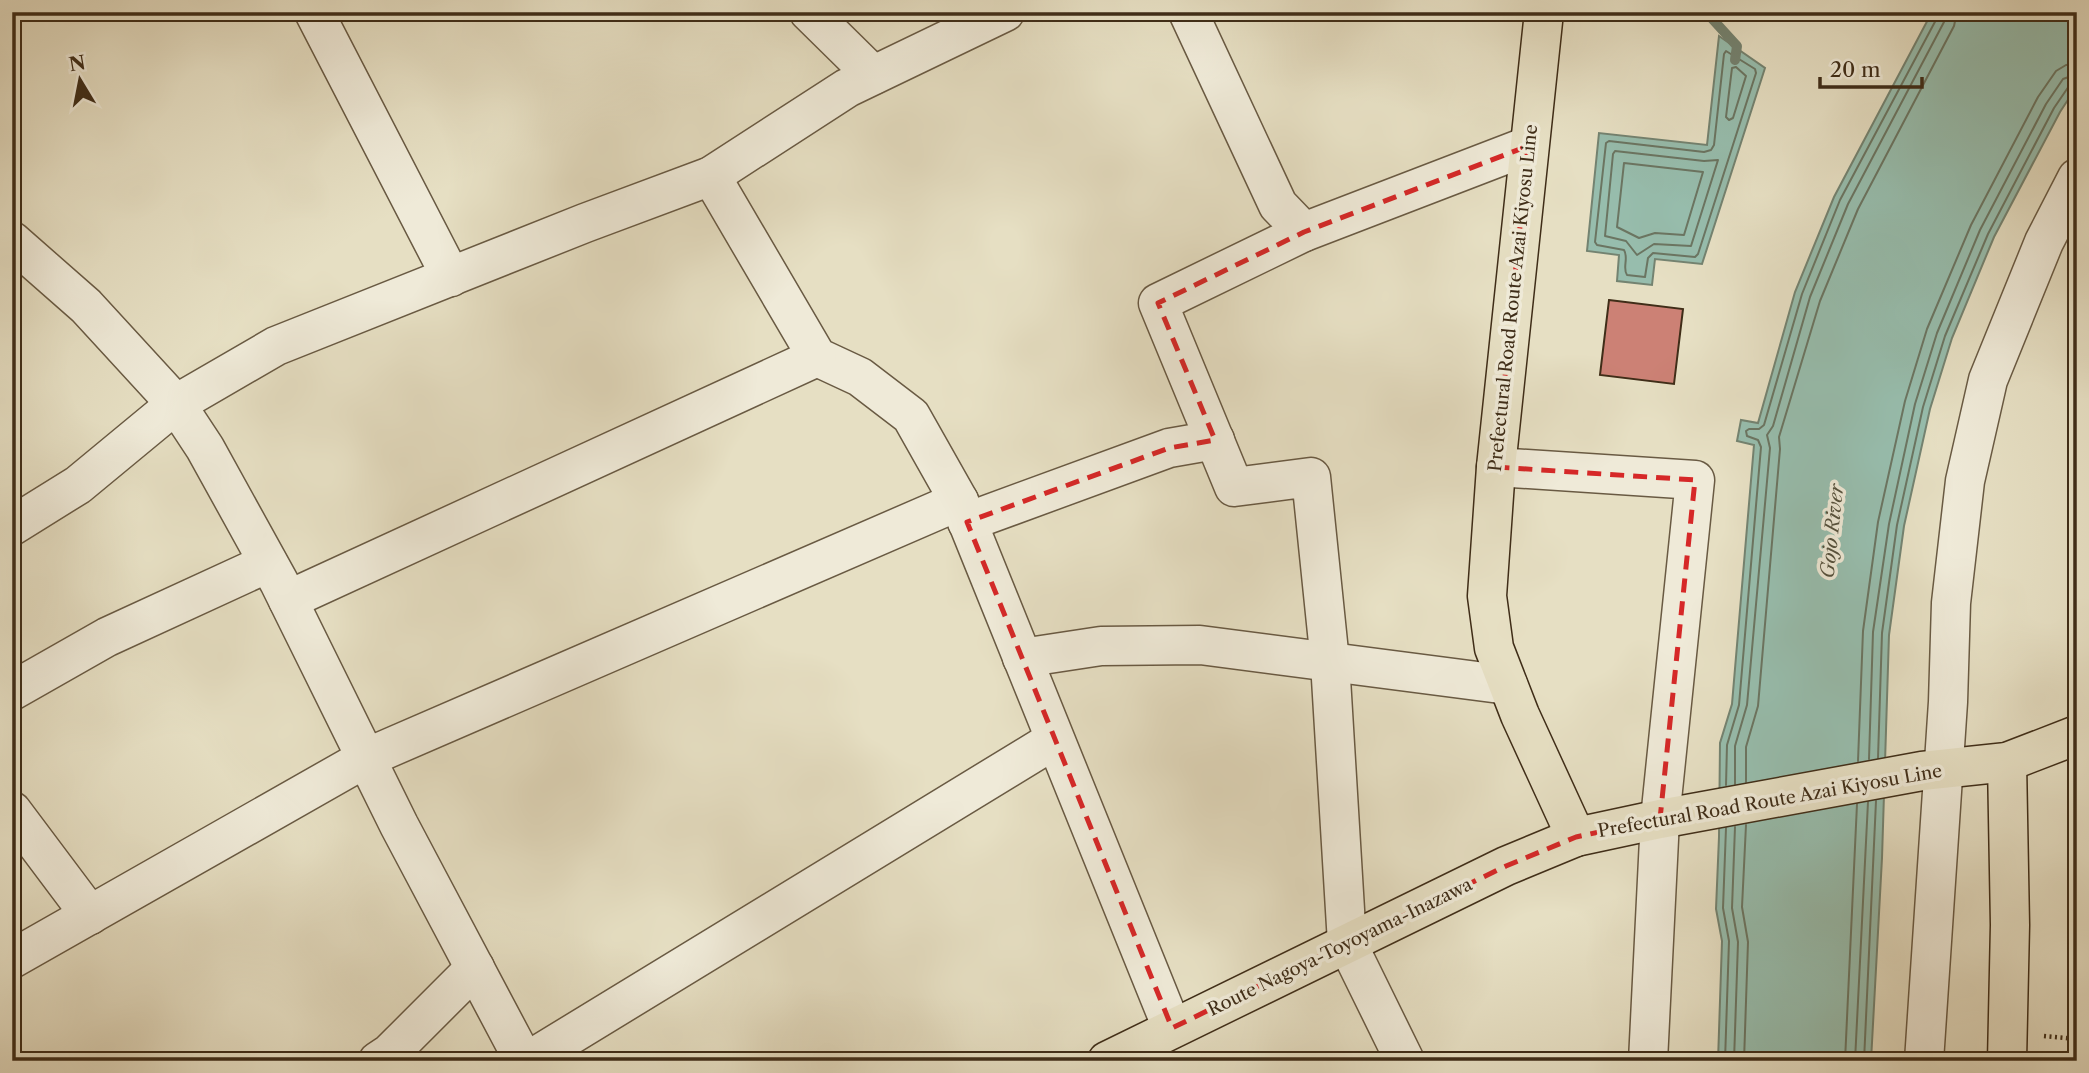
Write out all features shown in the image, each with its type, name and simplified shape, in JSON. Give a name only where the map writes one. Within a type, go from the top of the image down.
[{"type":"main road","name":"Prefectural Road Route Azai Kiyosu Line","points":[[1544,12],[1496,467],[1487,596],[1494,648],[1576,837],[1670,817],[1933,770],[2007,762]]},
{"type":"main road","points":[[2007,1061],[2010,925],[2007,762],[2077,736]]},
{"type":"main road","name":"Route Nagoya-Toyoyama-Inazawa","points":[[1107,1061],[1506,866],[1576,837]]},
{"type":"street","points":[[314,12],[452,277]]},
{"type":"street","points":[[809,12],[873,75]]},
{"type":"street","points":[[12,526],[78,485],[176,404],[276,346],[711,176],[847,88],[1005,12]]},
{"type":"street","points":[[1188,12],[1278,205],[1304,232]]},
{"type":"street","points":[[1405,1061],[1347,943],[1330,662],[1311,477],[1234,487],[1158,303],[1304,232],[1528,145]]},
{"type":"street","points":[[711,176],[817,357],[860,377],[911,416],[963,511],[1172,1028]]},
{"type":"street","points":[[1924,1061],[1933,770],[1965,481],[1988,380],[2044,242],[2077,178]]},
{"type":"street","points":[[12,241],[86,306],[176,404],[205,448],[288,600],[366,758],[526,1061],[1054,740]]},
{"type":"street","points":[[288,600],[817,357]]},
{"type":"street","points":[[12,959],[366,758],[963,511],[1169,449],[1215,440]]},
{"type":"street","points":[[1496,467],[1695,480],[1670,817],[1648,1061]]},
{"type":"street","points":[[12,691],[107,637],[268,563]]},
{"type":"street","points":[[1022,658],[1101,646],[1200,645],[1508,685]]},
{"type":"street","points":[[12,811],[90,915]]},
{"type":"street","points":[[378,1061],[390,1053],[475,968]]},
{"type":"highlighted area","points":[[1528,146],[1496,467],[1695,480],[1660,819],[1576,837],[1506,866],[1172,1028],[967,522],[1169,448],[1215,440],[1158,303],[1304,232]]},
{"type":"water","name":"Gojo River","points":[[1932,12],[2077,12],[2077,86],[2060,112],[1994,237],[1952,338],[1930,409],[1904,526],[1889,635],[1882,858],[1871,1061],[1718,1061],[1722,941],[1716,909],[1720,743],[1732,704],[1754,445],[1737,441],[1741,420],[1758,423],[1795,292],[1834,197]]},
{"type":"water","points":[[1719,36],[1765,68],[1702,264],[1655,259],[1652,285],[1617,281],[1619,255],[1587,251],[1599,133],[1707,145]]},
{"type":"building","points":[[1609,300],[1683,309],[1674,384],[1600,375]]},
{"type":"waterway","points":[[1706,12],[1737,46],[1735,60]]}]
